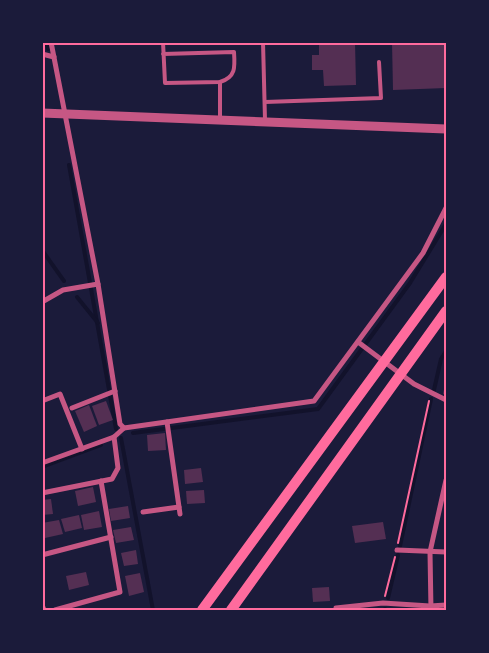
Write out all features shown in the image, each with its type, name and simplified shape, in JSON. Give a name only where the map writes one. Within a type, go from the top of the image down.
[{"type":"main road","points":[[202,610],[446,277]]},
{"type":"main road","points":[[231,610],[402,375],[446,311]]},
{"type":"street","points":[[51,42],[72,156],[76,162],[98,284],[112,393],[120,424],[124,428]]},
{"type":"street","points":[[42,54],[54,56]]},
{"type":"street","points":[[42,113],[446,129]]},
{"type":"street","points":[[42,463],[114,437],[124,428],[314,401],[361,345],[423,253],[446,208]]},
{"type":"street","points":[[42,302],[63,290],[98,284]]},
{"type":"street","points":[[361,345],[402,375],[446,400]]},
{"type":"street","points":[[72,408],[112,393]]},
{"type":"street","points":[[42,401],[60,394],[82,449]]},
{"type":"street","points":[[167,423],[180,514]]},
{"type":"street","points":[[42,494],[112,479],[118,468],[114,437]]},
{"type":"street","points":[[430,608],[430,552],[446,480]]},
{"type":"street","points":[[55,610],[120,592],[101,481]]},
{"type":"street","points":[[143,512],[179,507]]},
{"type":"street","points":[[42,555],[111,537]]},
{"type":"street","points":[[397,550],[446,552]]},
{"type":"street","points":[[336,608],[383,603],[430,608],[446,605]]},
{"type":"street","points":[[42,605],[44,610]]},
{"type":"lane","points":[[163,42],[163,54],[165,83],[220,82],[228,80],[234,74],[234,52],[163,54]]},
{"type":"lane","points":[[263,42],[265,122]]},
{"type":"lane","points":[[265,102],[381,98],[380,62]]},
{"type":"lane","points":[[220,82],[220,121]]},
{"type":"path","points":[[383,603],[397,550],[431,393]]},
{"type":"building","points":[[319,42],[355,42],[356,85],[324,86],[323,70],[312,70],[312,55],[319,55]]},
{"type":"building","points":[[392,42],[446,42],[446,88],[393,90]]},
{"type":"building","points":[[446,380],[446,395],[443,394]]},
{"type":"building","points":[[106,401],[113,420],[99,425],[92,406]]},
{"type":"building","points":[[89,405],[97,426],[84,432],[75,411]]},
{"type":"building","points":[[165,433],[166,450],[148,451],[147,435]]},
{"type":"building","points":[[201,468],[203,482],[185,484],[184,470]]},
{"type":"building","points":[[93,487],[96,502],[78,506],[75,491]]},
{"type":"building","points":[[204,490],[205,503],[187,504],[186,491]]},
{"type":"building","points":[[51,499],[53,514],[42,515],[42,500]]},
{"type":"building","points":[[128,506],[130,518],[111,521],[109,509]]},
{"type":"building","points":[[99,511],[102,527],[84,530],[81,515]]},
{"type":"building","points":[[79,515],[82,528],[65,532],[61,519]]},
{"type":"building","points":[[59,520],[63,534],[45,538],[42,523]]},
{"type":"building","points":[[383,522],[386,539],[355,543],[352,526]]},
{"type":"building","points":[[131,527],[134,540],[116,543],[113,530]]},
{"type":"building","points":[[136,550],[138,564],[124,566],[121,553]]},
{"type":"building","points":[[86,572],[89,585],[69,590],[66,576]]},
{"type":"building","points":[[140,573],[144,592],[129,596],[125,576]]},
{"type":"building","points":[[329,587],[330,601],[313,602],[312,588]]},
{"type":"waterway","points":[[46,42],[48,49]]},
{"type":"waterway","points":[[69,165],[116,429]]},
{"type":"waterway","points":[[133,433],[318,409],[410,283],[446,224]]},
{"type":"waterway","points":[[42,250],[64,281]]},
{"type":"waterway","points":[[77,297],[98,323]]},
{"type":"waterway","points":[[434,390],[441,359],[446,351]]},
{"type":"waterway","points":[[400,546],[431,399]]},
{"type":"waterway","points":[[121,438],[153,610]]},
{"type":"waterway","points":[[42,467],[101,445]]},
{"type":"waterway","points":[[388,598],[398,555]]}]
